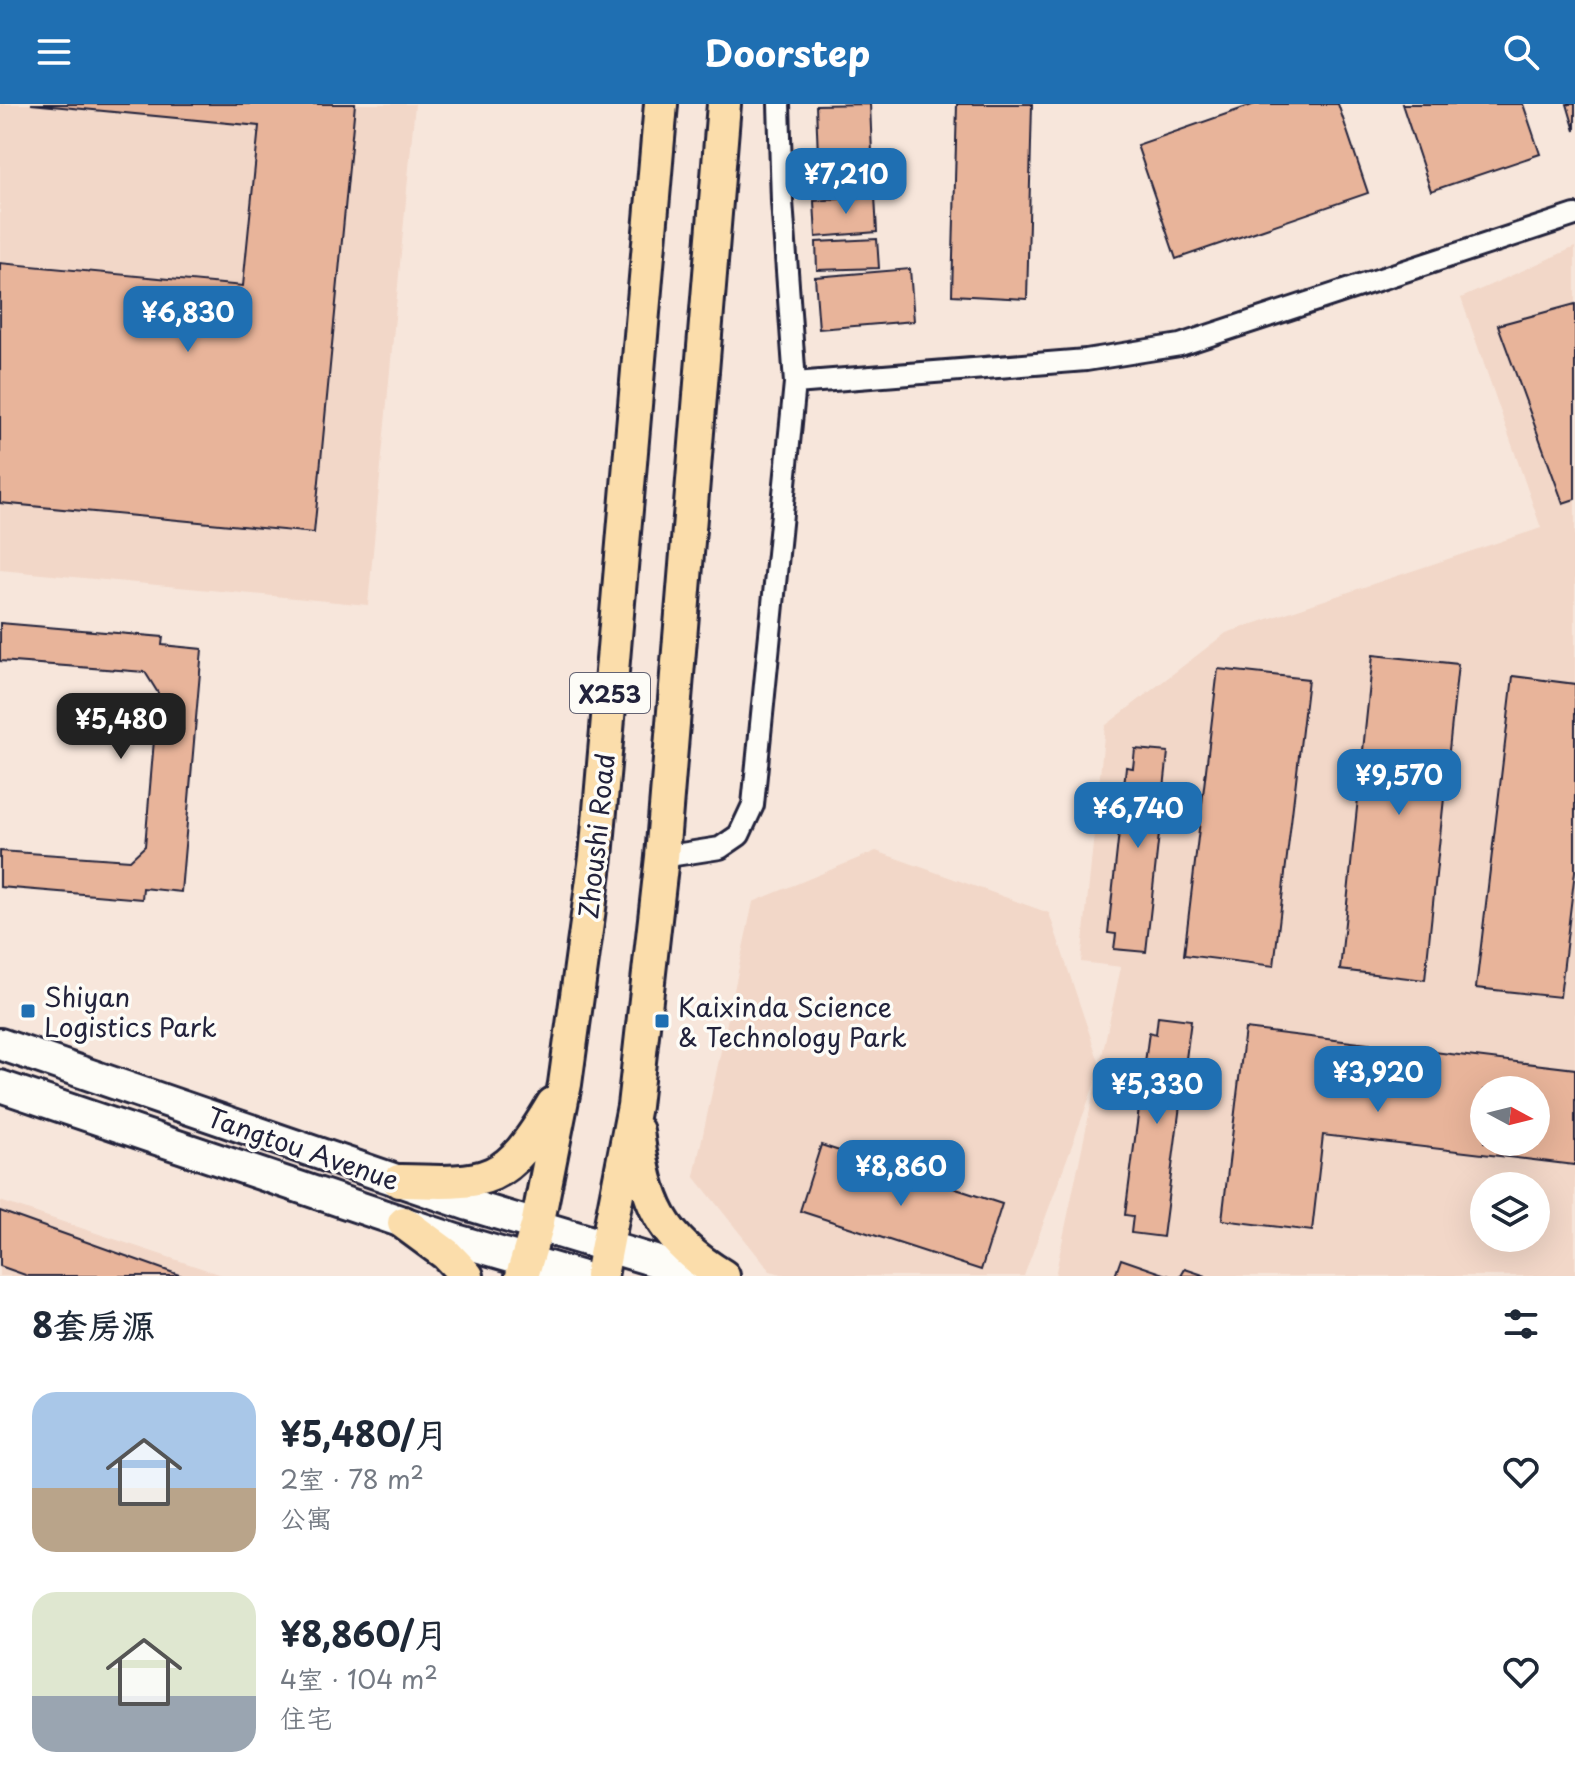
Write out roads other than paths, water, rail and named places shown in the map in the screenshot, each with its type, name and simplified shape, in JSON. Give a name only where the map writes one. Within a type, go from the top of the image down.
[{"type":"main road","name":"Zhoushi Road","points":[[525,1269],[537,1226],[565,1084],[596,857],[661,104]]},
{"type":"main road","name":"X253","points":[[605,1261],[634,1106],[662,857],[724,104]]},
{"type":"main road","name":"Tangtou Avenue","points":[[0,1044],[537,1226],[605,1261],[705,1276]]},
{"type":"main road","points":[[399,1181],[455,1183],[487,1178],[515,1161],[533,1138],[565,1084]]},
{"type":"main road","name":"Tangtou Avenue","points":[[0,1086],[404,1223],[525,1269],[579,1276]]},
{"type":"main road","points":[[634,1106],[641,1162],[654,1205],[670,1232],[695,1259],[723,1276]]},
{"type":"main road","points":[[404,1223],[446,1254],[467,1276]]},
{"type":"street","points":[[662,857],[720,848],[739,835],[753,805],[795,383],[782,201],[779,104]]},
{"type":"street","points":[[795,383],[1086,360],[1180,345],[1575,215]]},
{"type":"place","name":"Shiyan Logistics Park","points":[[28,1011]]},
{"type":"place","name":"Kaixinda Science & Technology Park","points":[[662,1021]]}]
